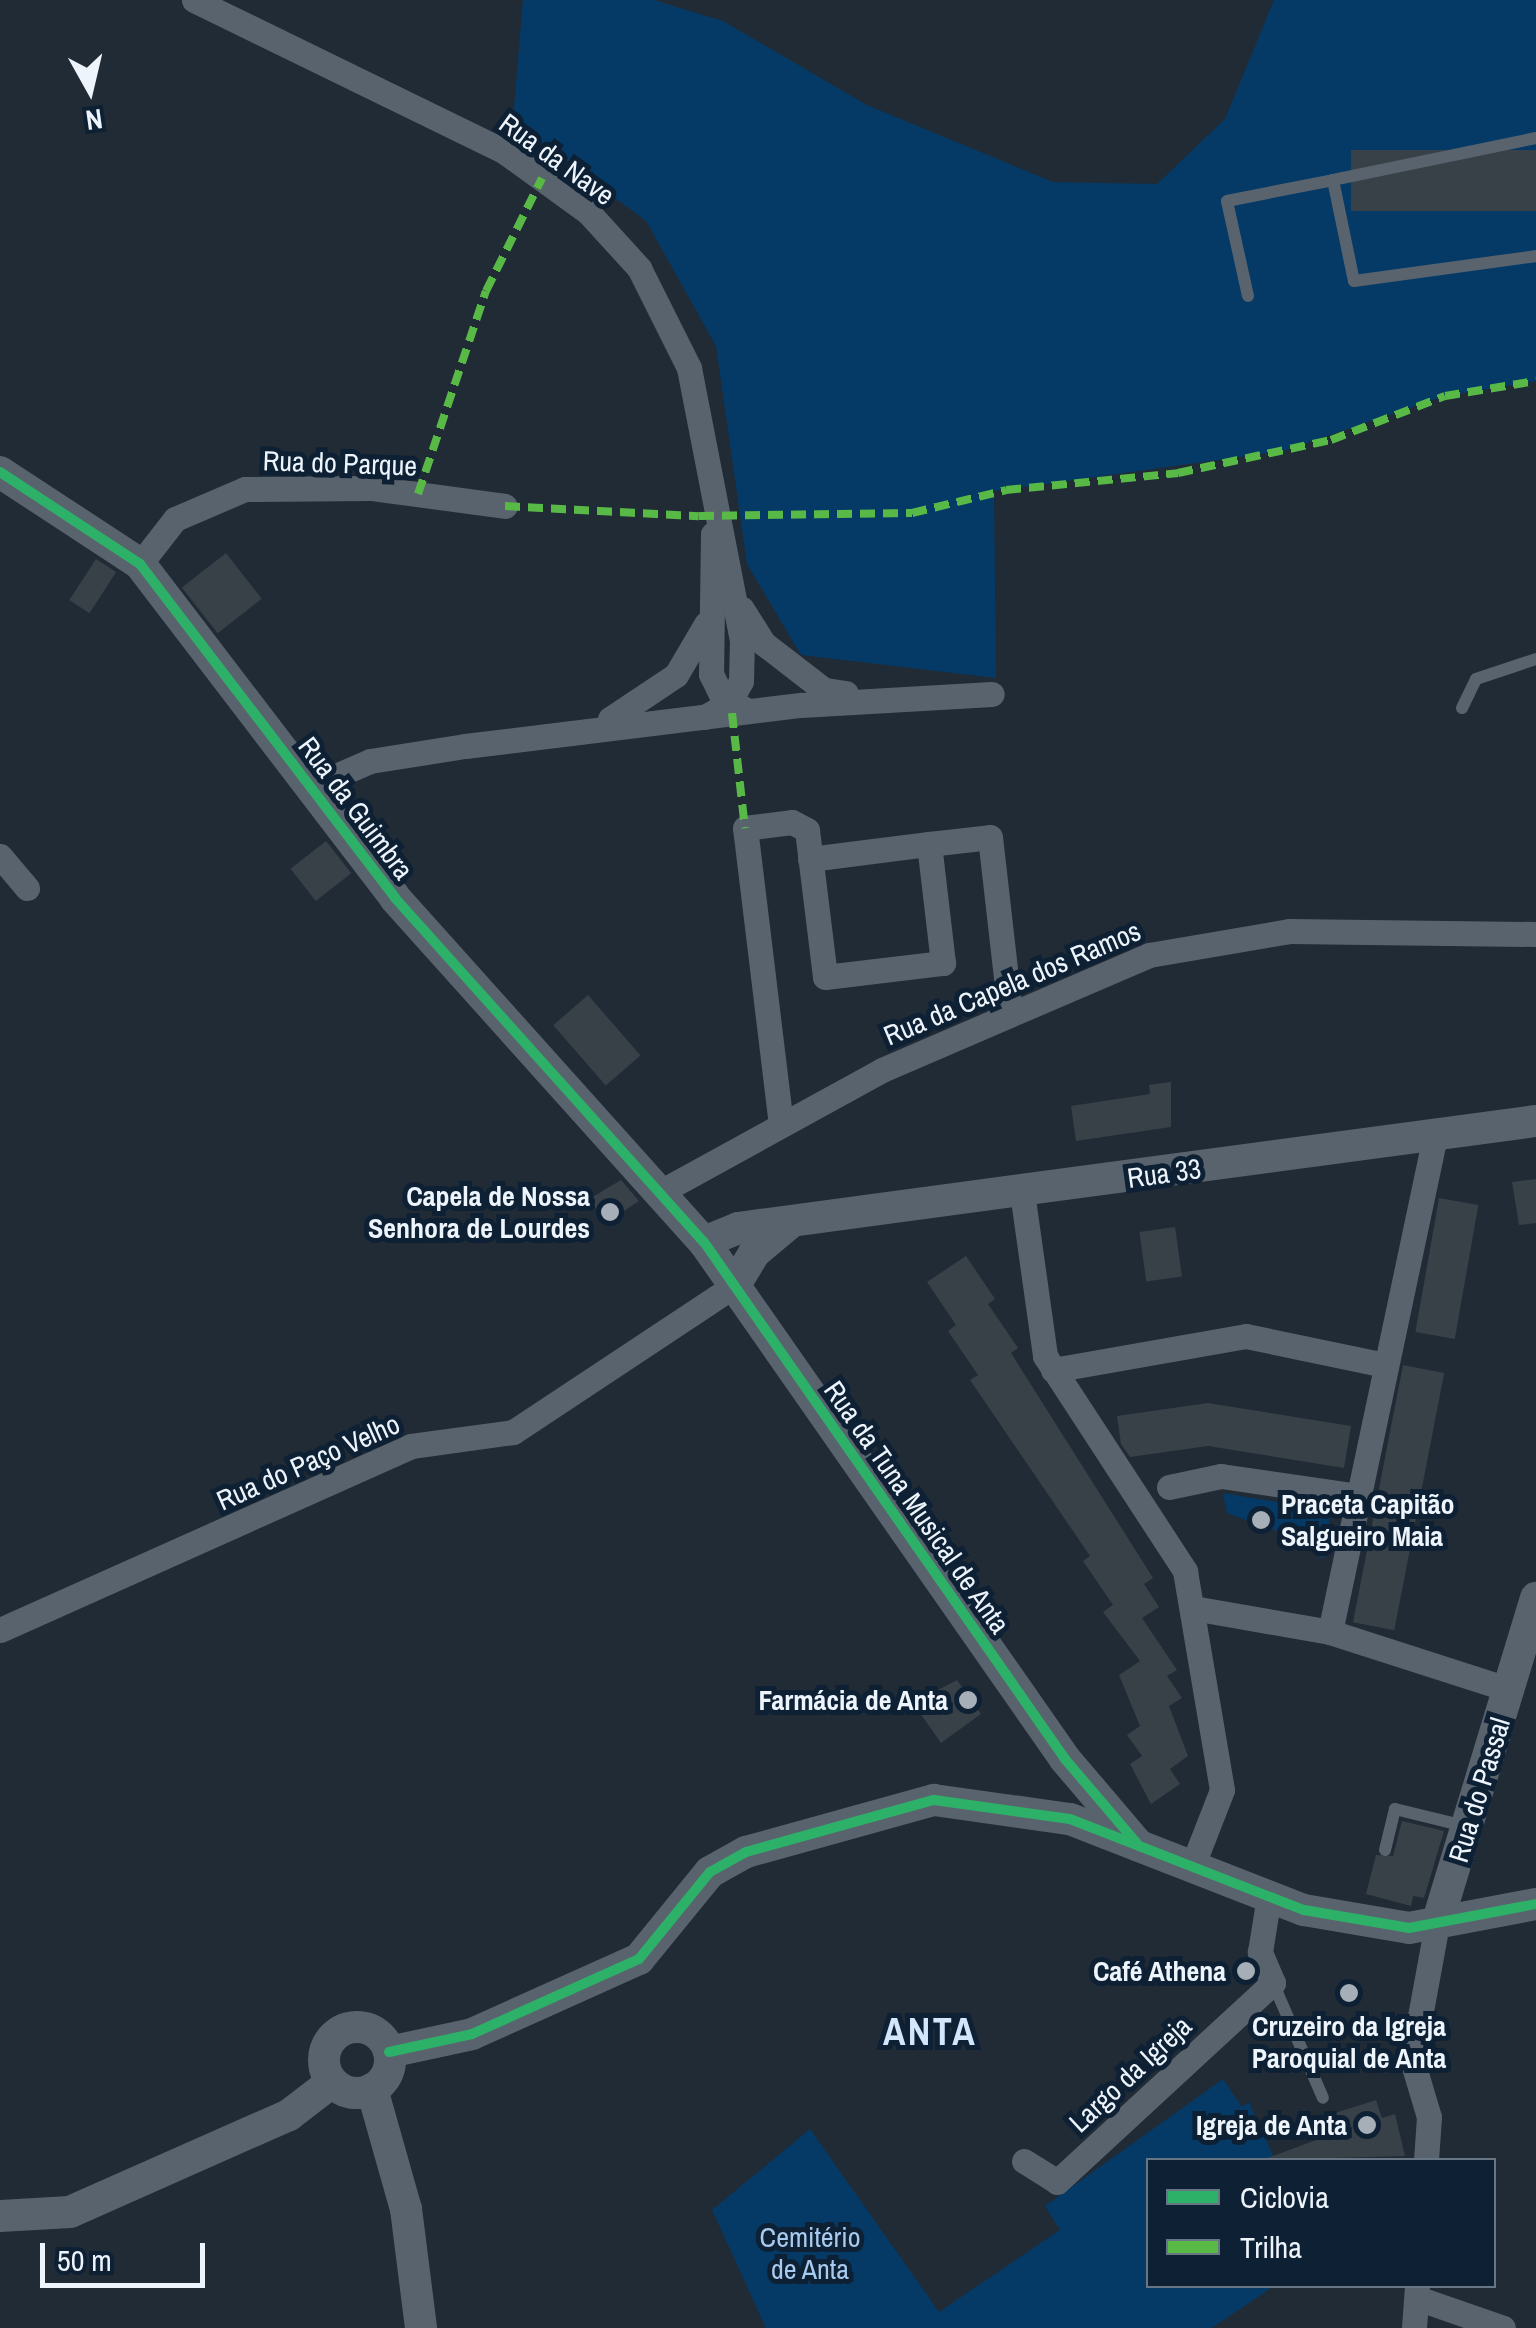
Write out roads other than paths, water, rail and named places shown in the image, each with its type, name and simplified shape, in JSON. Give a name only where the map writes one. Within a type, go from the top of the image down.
[{"type":"street","name":"Rua da Nave","points":[[194,0],[506,152],[588,212],[668,312],[689,368],[714,514],[733,585],[741,707]]},
{"type":"street","name":"Rua da Guimbra","points":[[0,472],[140,564],[313,786],[394,898],[662,1191]]},
{"type":"street","name":"Rua do Parque","points":[[140,564],[175,519],[244,489],[372,488],[505,506]]},
{"type":"street","name":"Rua da Nave","points":[[714,514],[706,624],[711,674],[741,707]]},
{"type":"street","name":"Rua da Nave","points":[[733,585],[763,643],[824,690],[882,698]]},
{"type":"street","name":"Rua da Nave","points":[[577,732],[635,709],[676,675],[706,624]]},
{"type":"street","name":"Rua da Nave","points":[[313,786],[370,761],[705,716],[741,707],[992,694]]},
{"type":"street","points":[[781,1125],[746,828],[792,822],[807,830],[825,976],[943,962],[930,844]]},
{"type":"street","points":[[810,860],[990,837],[1010,1013]]},
{"type":"street","points":[[0,856],[27,888]]},
{"type":"street","name":"Rua da Capela dos Ramos","points":[[662,1191],[781,1125],[1010,1013],[1149,955],[1229,937],[1536,934]]},
{"type":"street","name":"Rua 33","points":[[704,1242],[791,1222],[1536,1121]]},
{"type":"street","points":[[1330,1632],[1435,1136]]},
{"type":"street","name":"Rua da Tuna Musical de Anta","points":[[662,1191],[704,1242],[1070,1765],[1139,1846]]},
{"type":"street","points":[[1022,1192],[1053,1370],[1166,1538],[1193,1608],[1222,1790],[1192,1868]]},
{"type":"street","points":[[735,1286],[754,1253],[791,1222]]},
{"type":"street","name":"Rua do Paço Velho","points":[[0,1630],[412,1446],[513,1432],[735,1286]]},
{"type":"street","points":[[1053,1370],[1246,1336],[1384,1365]]},
{"type":"street","points":[[1169,1488],[1221,1476],[1358,1496]]},
{"type":"street","name":"Rua do Passal","points":[[1437,1924],[1536,1598]]},
{"type":"street","points":[[1193,1608],[1330,1632],[1510,1690]]},
{"type":"street","points":[[1029,1810],[1063,1792],[1070,1765]]},
{"type":"street","points":[[1070,1819],[1092,1790]]},
{"type":"street","points":[[390,2052],[472,2034],[640,1959],[710,1872],[746,1852],[934,1800],[1029,1810],[1070,1819],[1268,1902],[1409,1928],[1536,1904]]},
{"type":"street","points":[[1268,1902],[1260,1952],[1273,1983]]},
{"type":"street","points":[[1426,2158],[1429,2118],[1412,2060],[1437,1924]]},
{"type":"street","name":"Largo da Igreja","points":[[1024,2161],[1057,2182],[1273,1983]]},
{"type":"street","points":[[332,2082],[325,2051],[346,2028],[378,2033],[390,2052],[387,2074],[372,2089]]},
{"type":"street","points":[[0,2216],[70,2212],[289,2115],[332,2082],[372,2089]]},
{"type":"street","points":[[372,2089],[406,2209],[421,2328]]},
{"type":"street","points":[[1414,2328],[1417,2292],[1503,2328]]},
{"type":"lane","points":[[1248,296],[1226,201],[1536,138]]},
{"type":"lane","points":[[1332,180],[1354,281],[1536,256]]},
{"type":"lane","points":[[1462,708],[1476,679],[1536,658]]},
{"type":"lane","points":[[1385,1850],[1395,1809],[1468,1827]]},
{"type":"lane","points":[[1273,1983],[1323,2098]]},
{"type":"place","name":"Capela de Nossa Senhora de Lourdes","points":[[610,1212]]},
{"type":"place","name":"Praceta Capitão Salgueiro Maia","points":[[1261,1520]]},
{"type":"place","name":"Farmácia de Anta","points":[[968,1700]]},
{"type":"place","name":"Café Athena","points":[[1246,1971]]},
{"type":"place","name":"Cruzeiro da Igreja Paroquial de Anta","points":[[1349,1993]]},
{"type":"place","name":"Igreja de Anta","points":[[1367,2125]]},
{"type":"district","name":"ANTA","points":[[930,2032]]},
{"type":"park label","name":"Cemitério de Anta","points":[[810,2253]]}]
